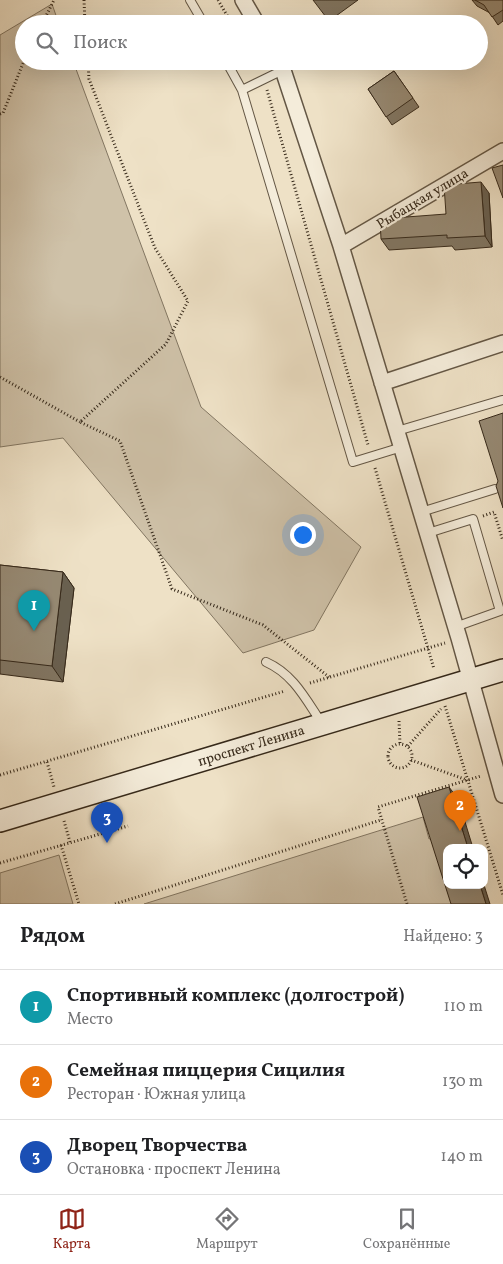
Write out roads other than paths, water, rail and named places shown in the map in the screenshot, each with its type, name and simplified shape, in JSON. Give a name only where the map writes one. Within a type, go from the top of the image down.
[{"type":"street","points":[[243,0],[252,15]]},
{"type":"street","points":[[281,70],[341,246],[428,533],[503,795]]},
{"type":"street","name":"Рыбацкая улица","points":[[341,246],[503,151]]},
{"type":"street","points":[[382,383],[503,343]]},
{"type":"street","name":"проспект Ленина","points":[[0,821],[503,670]]},
{"type":"lane","points":[[190,0],[199,15]]},
{"type":"lane","points":[[231,70],[242,90],[352,462],[402,447]]},
{"type":"lane","points":[[242,90],[264,79],[275,70]]},
{"type":"lane","points":[[397,431],[502,400]]},
{"type":"lane","points":[[421,512],[495,488]]},
{"type":"lane","points":[[428,533],[473,519],[500,611],[455,627]]},
{"type":"lane","points":[[266,662],[282,669],[298,687],[322,724]]},
{"type":"place","name":"Спортивный комплекс (долгострой)","points":[[34,631]]},
{"type":"place","name":"Семейная пиццерия Сицилия","points":[[460,831]]},
{"type":"place","name":"Дворец Творчества","points":[[107,843]]}]
